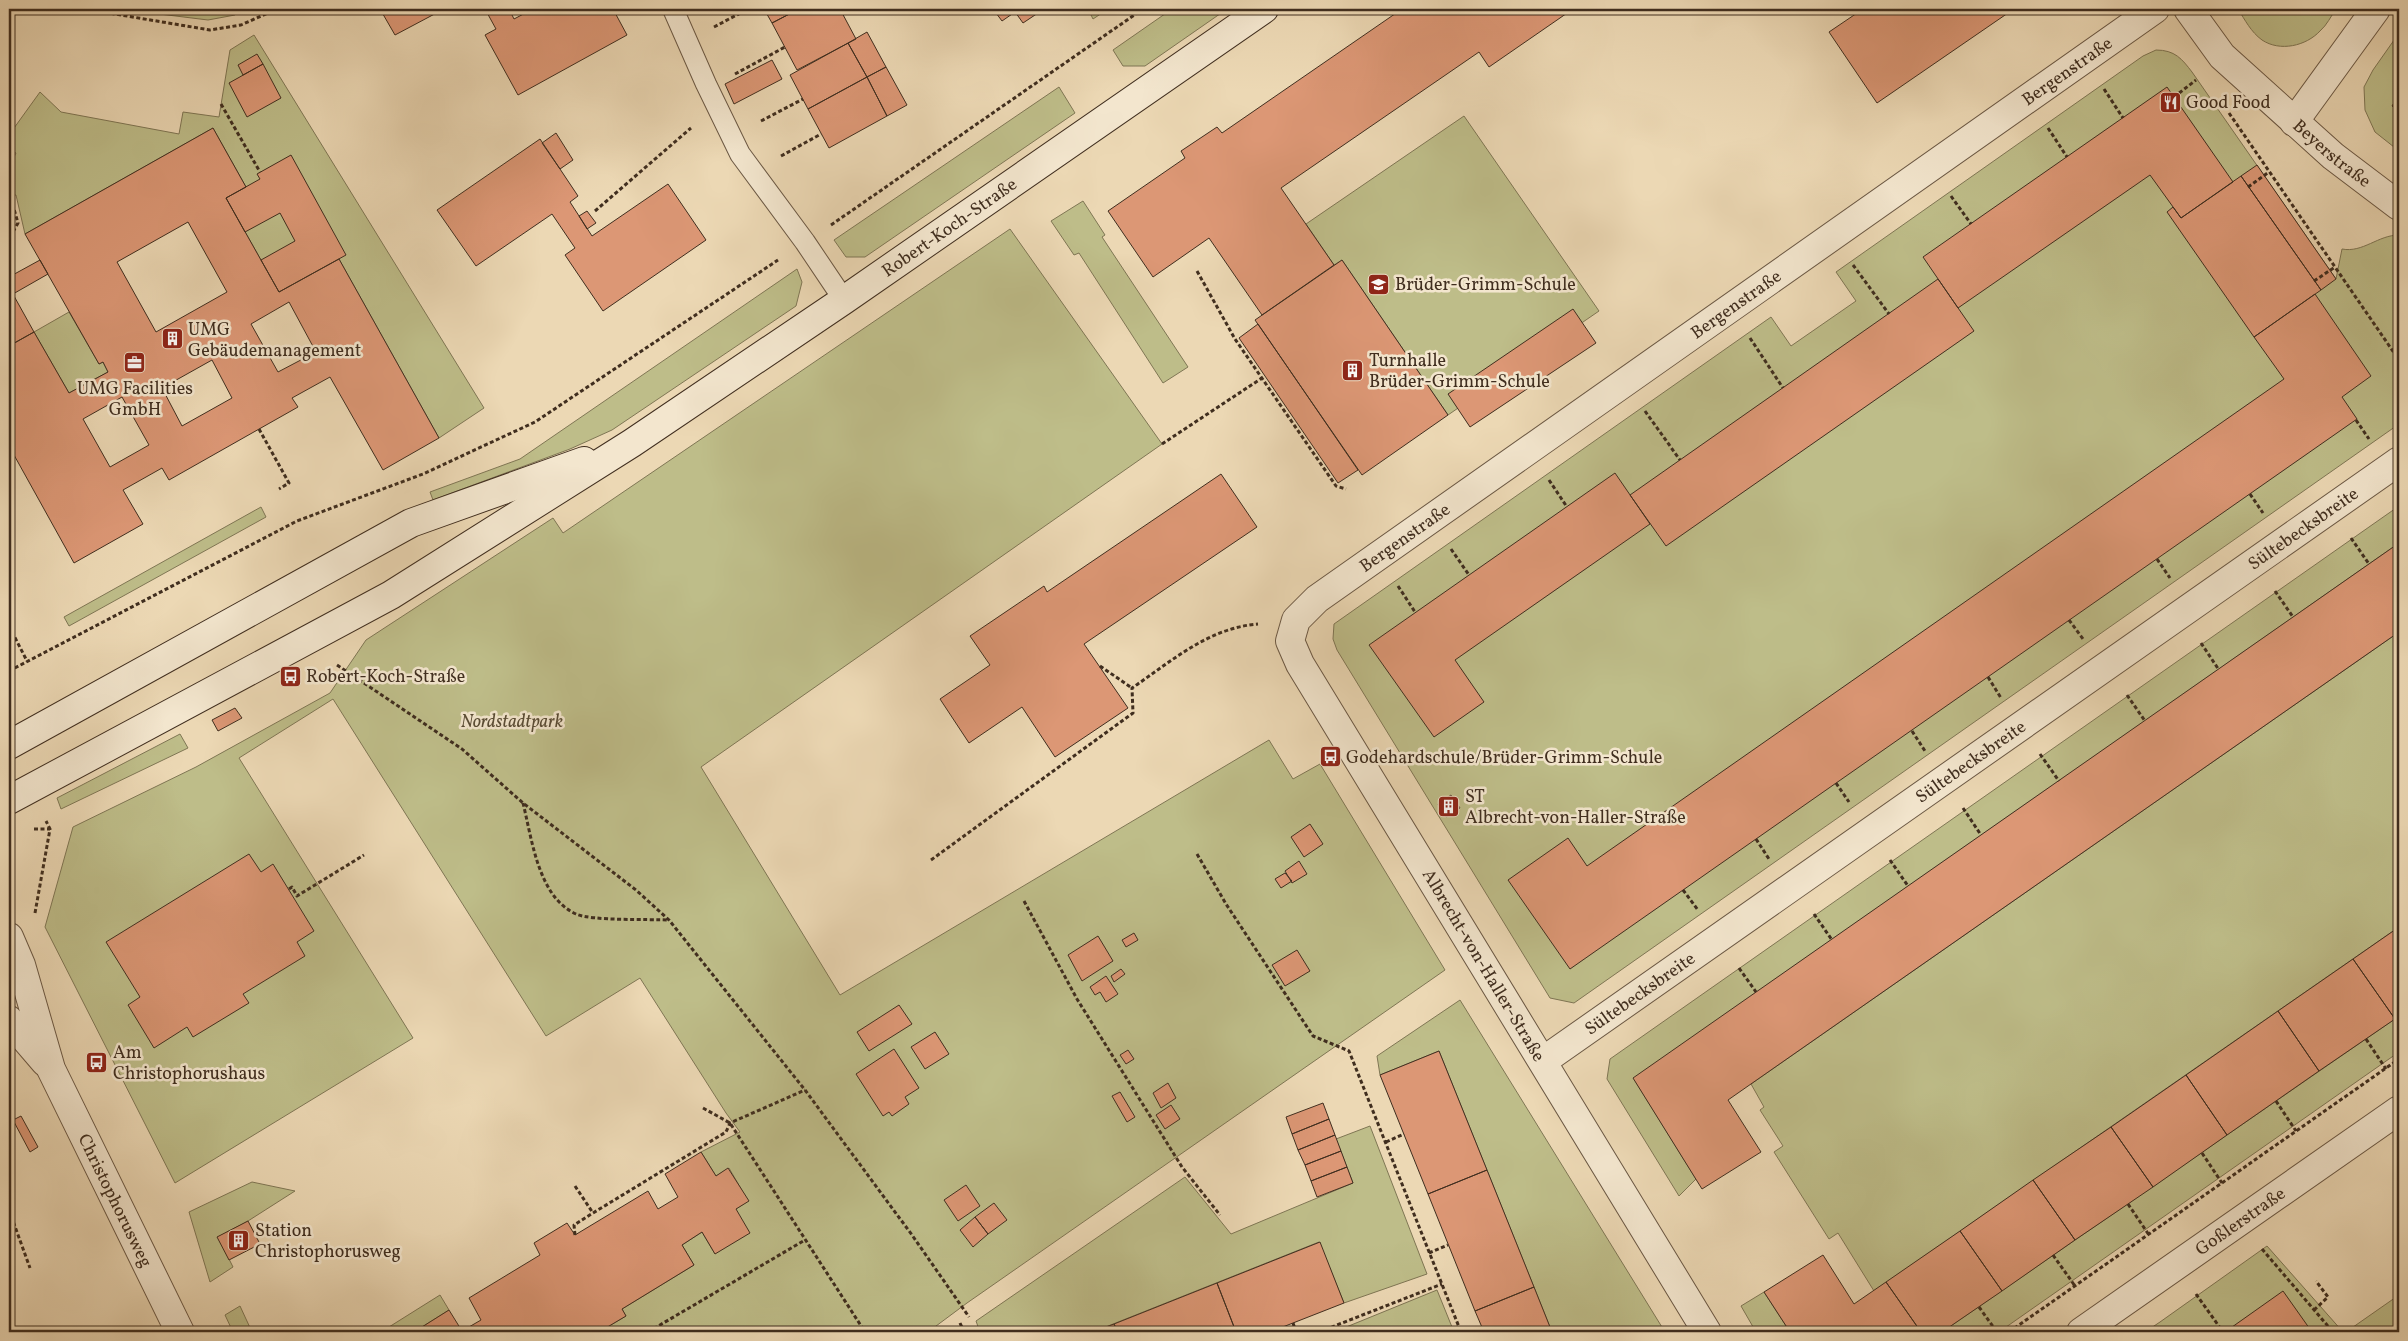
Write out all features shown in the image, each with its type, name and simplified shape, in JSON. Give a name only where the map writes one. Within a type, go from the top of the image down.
[{"type":"street","name":"Robert-Koch-Straße","points":[[19,794],[391,595],[632,444],[844,300],[1264,9]]},
{"type":"street","name":"Bergenstraße","points":[[1296,620],[1317,599],[2155,9]]},
{"type":"street","name":"Beyerstraße","points":[[2188,9],[2222,56],[2333,156],[2399,206]]},
{"type":"street","points":[[2294,122],[2376,9]]},
{"type":"street","name":"Robert-Koch-Straße","points":[[9,745],[411,523],[632,444]]},
{"type":"street","name":"Sültebecksbreite","points":[[1543,1061],[2399,461]]},
{"type":"street","name":"Albrecht-von-Haller-Straße","points":[[1296,620],[1290,641],[1300,664],[1707,1332]]},
{"type":"street","name":"Christophorusweg","points":[[9,937],[21,965],[51,1069],[180,1332]]},
{"type":"street","name":"Christophorusweg","points":[[9,1020],[51,1069]]},
{"type":"street","name":"Goßlerstraße","points":[[2081,1332],[2399,1110]]},
{"type":"lane","points":[[674,9],[708,88],[732,137],[752,171],[805,242],[844,300]]},
{"type":"path","points":[[85,9],[210,30],[241,25],[278,9]]},
{"type":"path","points":[[9,671],[297,521],[423,474],[535,422],[805,242],[1143,9]]},
{"type":"path","points":[[708,88],[784,47]]},
{"type":"path","points":[[732,137],[803,99]]},
{"type":"path","points":[[221,104],[260,172]]},
{"type":"path","points":[[2225,108],[2399,360]]},
{"type":"path","points":[[595,211],[685,131],[720,112]]},
{"type":"path","points":[[752,171],[822,134]]},
{"type":"path","points":[[2248,187],[2269,172]]},
{"type":"path","points":[[9,207],[14,209],[18,223],[9,239]]},
{"type":"path","points":[[1832,236],[1889,314]]},
{"type":"path","points":[[9,247],[12,254]]},
{"type":"path","points":[[2314,281],[2335,267]]},
{"type":"path","points":[[1197,271],[1235,339],[1336,486],[1346,489]]},
{"type":"path","points":[[1730,309],[1783,388]]},
{"type":"path","points":[[1162,444],[1262,378]]},
{"type":"path","points":[[1625,382],[1680,460]]},
{"type":"path","points":[[259,429],[289,483],[279,489]]},
{"type":"path","points":[[1132,688],[1202,639],[1243,625],[1296,620]]},
{"type":"path","points":[[9,626],[27,661]]},
{"type":"path","points":[[338,665],[462,749],[523,803],[636,890],[669,920],[805,1090],[912,1235],[969,1317]]},
{"type":"path","points":[[1100,666],[1132,688]]},
{"type":"path","points":[[931,860],[1133,713],[1132,688]]},
{"type":"path","points":[[19,794],[50,829],[35,915]]},
{"type":"path","points":[[523,803],[546,886],[558,903],[577,915],[669,920]]},
{"type":"path","points":[[1197,854],[1226,904],[1313,1036],[1348,1051],[1461,1332]]},
{"type":"path","points":[[289,889],[292,887],[297,896],[364,855]]},
{"type":"path","points":[[1024,902],[1077,999],[1182,1168],[1220,1215]]},
{"type":"path","points":[[2366,1039],[2386,1069]]},
{"type":"path","points":[[2009,1332],[2399,1059]]},
{"type":"path","points":[[575,1236],[574,1225],[726,1132],[730,1122],[805,1090]]},
{"type":"path","points":[[2276,1101],[2296,1131]]},
{"type":"path","points":[[703,1108],[730,1122],[865,1332]]},
{"type":"path","points":[[1386,1142],[1404,1134]]},
{"type":"path","points":[[2202,1153],[2222,1183]]},
{"type":"path","points":[[575,1186],[592,1214]]},
{"type":"path","points":[[2128,1204],[2149,1235]]},
{"type":"path","points":[[9,1210],[30,1268]]},
{"type":"path","points":[[2239,1222],[2333,1332]]},
{"type":"path","points":[[648,1332],[805,1240]]},
{"type":"path","points":[[1429,1253],[1448,1245]]},
{"type":"path","points":[[2053,1255],[2075,1286]]},
{"type":"path","points":[[2176,1266],[2223,1332]]},
{"type":"path","points":[[2314,1310],[2328,1297],[2316,1282]]},
{"type":"path","points":[[1319,1332],[1442,1284]]},
{"type":"path","points":[[1979,1307],[1997,1332]]},
{"type":"path","points":[[960,1323],[964,1332]]},
{"type":"path","points":[[1293,1323],[1296,1332]]},
{"type":"green space","points":[[119,9],[238,9],[235,15],[208,20]]},
{"type":"green space","points":[[1088,9],[1108,9],[1093,19]]},
{"type":"green space","points":[[1172,9],[1227,9],[1145,66],[1123,66],[1113,50]]},
{"type":"green space","points":[[2238,9],[2336,9],[2325,26],[2308,40],[2292,46],[2277,46],[2269,44],[2258,37],[2251,30]]},
{"type":"green space","points":[[2399,33],[2399,151],[2375,132],[2365,110],[2364,87],[2373,70]]},
{"type":"green space","points":[[254,35],[484,408],[439,438],[339,259],[279,292],[226,198],[246,187],[213,128],[25,234],[16,195],[9,195],[9,167],[16,153],[9,149],[9,135],[40,92],[61,112],[179,134],[183,112],[219,117],[230,50]]},
{"type":"green space","points":[[2156,50],[2163,50],[2173,54],[2188,67],[2336,279],[2342,249],[2350,250],[2384,238],[2399,235],[2399,424],[1574,1003],[1550,998],[1337,650],[1333,639],[1334,624],[1771,317],[1791,346],[1856,301],[1836,272],[2143,56]]},
{"type":"green space","points":[[1059,87],[1075,113],[865,257],[846,257],[834,240]]},
{"type":"green space","points":[[1464,116],[1599,311],[1448,415],[1342,260],[1334,265],[1306,224]]},
{"type":"green space","points":[[1083,201],[1105,235],[1102,237],[1188,367],[1163,383],[1079,253],[1074,255],[1051,221]]},
{"type":"green space","name":"Nordstadtpark","points":[[1010,229],[1162,444],[701,767],[840,995],[1269,740],[1293,779],[1320,764],[1445,970],[928,1332],[599,1332],[626,1316],[622,1309],[694,1265],[682,1245],[702,1232],[715,1254],[736,1209],[748,1201],[729,1168],[716,1176],[701,1152],[740,1132],[640,978],[546,1036],[333,699],[239,758],[413,1038],[175,1183],[45,927],[73,827],[196,767],[330,693],[366,640],[553,518],[563,533]]},
{"type":"green space","points":[[797,269],[802,282],[796,306],[612,430],[570,449],[433,500],[430,492],[520,459]]},
{"type":"green space","points":[[69,312],[99,364],[103,362],[108,372],[69,393],[34,332]]},
{"type":"green space","points":[[2399,506],[2399,543],[1634,1079],[1696,1179],[1679,1196],[1607,1079],[1610,1059]]},
{"type":"green space","points":[[261,507],[266,517],[69,626],[64,617]]},
{"type":"green space","points":[[2399,632],[2399,927],[1874,1291],[1838,1233],[1829,1239],[1774,1152],[1783,1146],[1760,1110],[1764,1107],[1751,1084]]},
{"type":"green space","points":[[180,734],[188,748],[61,809],[57,798]]},
{"type":"green space","points":[[1460,1000],[1665,1332],[1552,1332],[1439,1051],[1380,1075],[1377,1056]]},
{"type":"green space","points":[[2399,1016],[2399,1052],[1999,1332],[1942,1332]]},
{"type":"green space","points":[[1370,1126],[1427,1274],[1344,1303],[1319,1242],[1093,1332],[980,1332],[976,1321],[1185,1177],[1231,1234],[1353,1183],[1336,1139]]},
{"type":"green space","points":[[252,1182],[295,1191],[248,1221],[218,1237],[233,1267],[210,1282],[189,1212]]},
{"type":"green space","points":[[2267,1246],[2343,1332],[2145,1332],[2160,1322]]},
{"type":"green space","points":[[1437,1290],[1454,1332],[1334,1332]]},
{"type":"green space","points":[[1764,1292],[1790,1332],[1756,1332],[1741,1306]]},
{"type":"green space","points":[[440,1295],[449,1310],[414,1332],[381,1332]]},
{"type":"green space","points":[[2399,1295],[2399,1332],[2346,1332]]},
{"type":"green space","points":[[240,1306],[252,1332],[233,1332],[225,1315]]},
{"type":"building","points":[[380,9],[444,9],[395,35]]},
{"type":"building","points":[[485,9],[509,9],[514,19],[533,9],[613,9],[627,35],[518,95],[485,35],[496,29]]},
{"type":"building","points":[[764,9],[799,9],[772,23]]},
{"type":"building","points":[[799,9],[840,9],[856,39],[797,70],[772,23]]},
{"type":"building","points":[[993,9],[1013,9],[1015,12],[1002,21]]},
{"type":"building","points":[[1013,9],[1044,9],[1023,23]]},
{"type":"building","points":[[1402,9],[1573,9],[1489,67],[1479,52],[1281,188],[1334,265],[1262,315],[1209,238],[1153,277],[1108,211],[1185,158],[1181,151],[1217,127],[1222,133]]},
{"type":"building","points":[[1863,9],[2004,9],[2008,13],[1877,103],[1829,32]]},
{"type":"building","points":[[867,32],[886,67],[867,77],[848,43]]},
{"type":"building","points":[[848,43],[867,77],[808,109],[790,75]]},
{"type":"building","points":[[257,54],[263,64],[243,75],[238,65]]},
{"type":"building","points":[[772,60],[782,79],[734,104],[725,84]]},
{"type":"building","points":[[263,64],[281,98],[247,117],[229,83]]},
{"type":"building","points":[[886,67],[907,105],[887,116],[867,77]]},
{"type":"building","points":[[867,77],[887,116],[829,148],[808,109]]},
{"type":"building","points":[[2167,87],[2233,182],[2181,218],[2150,175],[1958,308],[1923,257]]},
{"type":"building","points":[[2399,95],[2399,111],[2392,106]]},
{"type":"building","name":"UMG Gebäudemanagement","points":[[213,128],[246,187],[226,198],[279,292],[339,259],[439,438],[383,470],[330,377],[292,398],[298,407],[169,480],[162,468],[123,490],[143,524],[74,563],[9,446],[9,346],[34,332],[69,393],[108,372],[103,362],[99,364],[25,234]],"holes":[[[188,222],[227,292],[156,332],[117,262]],[[289,302],[316,352],[278,372],[251,324]],[[212,360],[232,398],[182,426],[162,388]],[[122,397],[149,445],[110,467],[83,419]]]},
{"type":"building","points":[[556,133],[573,160],[560,169],[542,143]]},
{"type":"building","points":[[540,139],[578,196],[570,202],[592,236],[668,184],[706,240],[603,311],[565,255],[575,248],[552,214],[476,266],[437,210]]},
{"type":"building","points":[[291,155],[346,255],[279,292],[261,260],[295,241],[280,213],[245,232],[226,198],[260,179],[257,174]]},
{"type":"building","points":[[2257,165],[2336,279],[2321,290],[2241,176]]},
{"type":"building","points":[[2241,176],[2321,290],[2254,337],[2167,212],[2173,207],[2181,218]]},
{"type":"building","points":[[587,211],[596,223],[587,229],[579,216]]},
{"type":"building","points":[[40,260],[48,274],[13,294],[9,287],[9,277]]},
{"type":"building","name":"Turnhalle Brüder-Grimm-Schule","points":[[1342,260],[1448,415],[1362,475],[1255,320]]},
{"type":"building","points":[[1938,279],[1974,331],[1666,546],[1630,495]]},
{"type":"building","points":[[9,287],[34,332],[9,346]]},
{"type":"building","points":[[2315,294],[2371,376],[2342,397],[2357,419],[1570,969],[1508,880],[1568,838],[1587,866],[2284,379],[2254,337]]},
{"type":"building","points":[[1573,309],[1596,343],[1470,427],[1448,394]]},
{"type":"building","points":[[1258,324],[1358,470],[1338,483],[1239,338]]},
{"type":"building","points":[[1615,473],[1650,524],[1455,660],[1484,702],[1434,737],[1369,645]]},
{"type":"building","points":[[1221,474],[1257,527],[1084,644],[1128,708],[1055,757],[1022,707],[969,743],[940,699],[990,665],[970,636],[1044,586],[1047,592]]},
{"type":"building","points":[[2399,543],[2399,632],[1728,1100],[1761,1152],[1702,1189],[1633,1078]]},
{"type":"building","points":[[235,708],[242,718],[218,731],[212,720]]},
{"type":"building","name":"ST Albrecht-von-Haller-Straße","points":[[1451,795],[1460,808],[1446,817],[1438,804]]},
{"type":"building","points":[[1310,824],[1323,844],[1304,857],[1291,837]]},
{"type":"building","points":[[249,854],[261,872],[273,864],[314,931],[297,942],[305,956],[243,994],[249,1003],[193,1037],[187,1027],[154,1048],[128,1005],[140,997],[106,942]]},
{"type":"building","points":[[1299,861],[1307,874],[1292,883],[1285,871]]},
{"type":"building","points":[[1285,873],[1292,881],[1281,888],[1275,879]]},
{"type":"building","points":[[2399,927],[2399,1016],[2395,1019],[2353,959]]},
{"type":"building","points":[[1134,933],[1138,940],[1126,947],[1122,940]]},
{"type":"building","points":[[1098,936],[1113,961],[1082,981],[1068,955]]},
{"type":"building","points":[[1297,950],[1310,971],[1285,986],[1272,965]]},
{"type":"building","points":[[2353,959],[2395,1019],[2319,1071],[2278,1011]]},
{"type":"building","points":[[1121,969],[1125,974],[1114,982],[1111,976]]},
{"type":"building","points":[[1106,976],[1118,994],[1106,1002],[1100,992],[1095,995],[1090,987]]},
{"type":"building","points":[[899,1005],[912,1024],[869,1051],[857,1032]]},
{"type":"building","points":[[2278,1011],[2319,1071],[2227,1135],[2186,1075]]},
{"type":"building","points":[[935,1032],[949,1054],[925,1069],[911,1047]]},
{"type":"building","points":[[894,1049],[919,1088],[905,1097],[909,1104],[892,1116],[889,1112],[883,1116],[856,1074]]},
{"type":"building","points":[[1128,1050],[1134,1059],[1126,1064],[1120,1055]]},
{"type":"building","points":[[1439,1051],[1487,1170],[1428,1194],[1380,1075]]},
{"type":"building","points":[[2186,1075],[2227,1135],[2153,1187],[2111,1127]]},
{"type":"building","points":[[1168,1083],[1176,1098],[1161,1108],[1153,1093]]},
{"type":"building","points":[[1120,1092],[1135,1117],[1127,1122],[1112,1096]]},
{"type":"building","points":[[1323,1103],[1329,1119],[1292,1134],[1286,1117]]},
{"type":"building","points":[[1171,1105],[1180,1119],[1165,1129],[1156,1115]]},
{"type":"building","points":[[21,1116],[38,1147],[30,1152],[13,1120]]},
{"type":"building","points":[[1329,1119],[1335,1135],[1298,1150],[1292,1134]]},
{"type":"building","points":[[2111,1127],[2153,1187],[2075,1240],[2033,1180]]},
{"type":"building","points":[[1335,1135],[1341,1151],[1305,1165],[1298,1150]]},
{"type":"building","points":[[1341,1151],[1347,1167],[1311,1181],[1305,1165]]},
{"type":"building","points":[[701,1152],[716,1176],[728,1168],[749,1201],[736,1209],[750,1233],[715,1254],[702,1232],[682,1245],[694,1265],[622,1309],[626,1316],[599,1332],[414,1332],[449,1310],[462,1331],[481,1320],[469,1298],[540,1255],[534,1243],[567,1223],[575,1235],[648,1191],[658,1209],[678,1197],[665,1174]]},
{"type":"building","points":[[1347,1167],[1353,1183],[1317,1197],[1311,1181]]},
{"type":"building","points":[[1487,1170],[1534,1287],[1475,1311],[1428,1194]]},
{"type":"building","points":[[2033,1180],[2075,1240],[2002,1291],[1960,1231]]},
{"type":"building","points":[[966,1185],[980,1206],[958,1221],[944,1200]]},
{"type":"building","points":[[994,1203],[1007,1220],[988,1234],[975,1217]]},
{"type":"building","points":[[975,1217],[988,1234],[973,1247],[960,1230]]},
{"type":"building","name":"Station Christophorusweg","points":[[248,1221],[260,1244],[229,1260],[217,1237]]},
{"type":"building","points":[[1960,1231],[2002,1291],[1942,1332],[1921,1332],[1886,1282]]},
{"type":"building","points":[[1320,1242],[1344,1303],[1270,1332],[1236,1332],[1217,1283]]},
{"type":"building","points":[[1823,1255],[1854,1304],[1886,1282],[1921,1332],[1790,1332],[1764,1292]]},
{"type":"building","points":[[1217,1283],[1236,1332],[1118,1332],[1114,1324]]},
{"type":"building","points":[[1534,1287],[1552,1332],[1484,1332],[1475,1311]]},
{"type":"building","points":[[2283,1291],[2312,1332],[2225,1332]]},
{"type":"building","points":[[1114,1324],[1118,1332],[1093,1332]]},
{"type":"place","name":"Good Food","points":[[2170,102]]},
{"type":"place","name":"Brüder-Grimm-Schule","points":[[1379,284]]},
{"type":"place","name":"UMG Gebäudemanagement","points":[[172,339]]},
{"type":"place","name":"UMG Facilities GmbH","points":[[135,363]]},
{"type":"place","name":"Turnhalle Brüder-Grimm-Schule","points":[[1353,370]]},
{"type":"place","name":"Robert-Koch-Straße","points":[[290,676]]},
{"type":"place","name":"Godehardschule/Brüder-Grimm-Schule","points":[[1330,757]]},
{"type":"place","name":"ST Albrecht-von-Haller-Straße","points":[[1449,806]]},
{"type":"place","name":"Am Christophorushaus","points":[[97,1062]]},
{"type":"place","name":"Station Christophorusweg","points":[[239,1240]]}]
